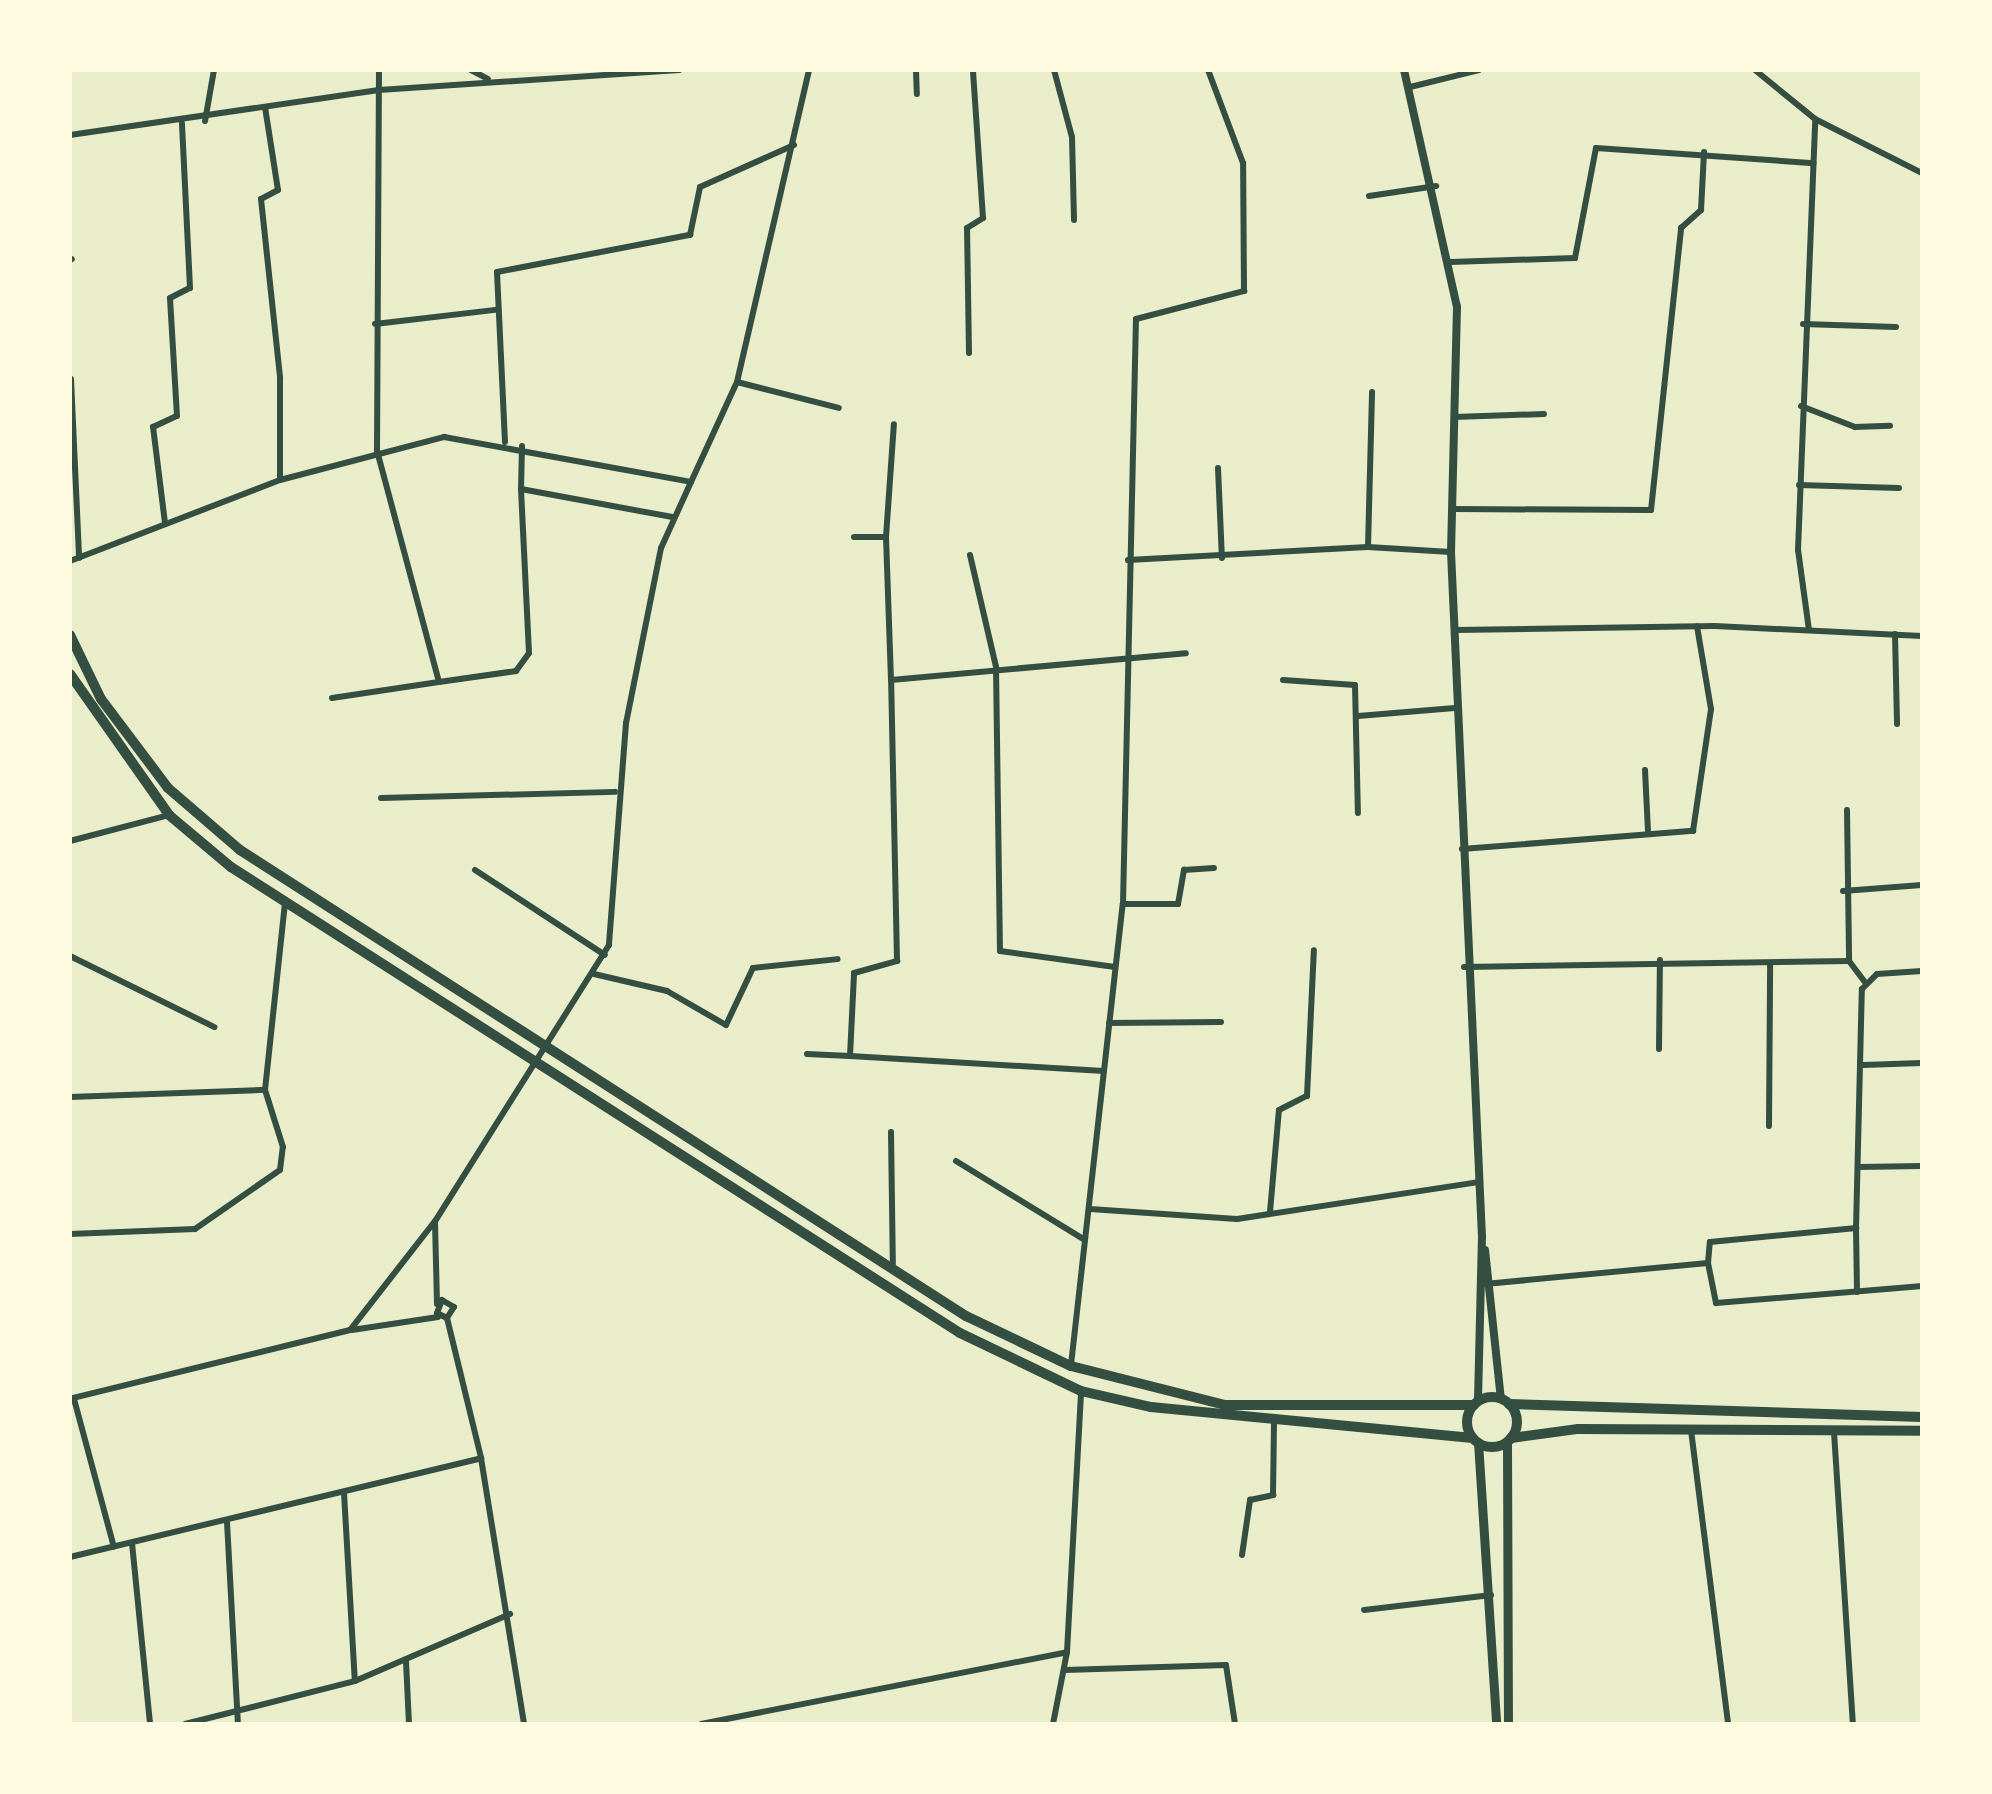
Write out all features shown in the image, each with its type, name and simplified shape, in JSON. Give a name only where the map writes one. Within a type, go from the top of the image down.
[{"type":"main road","points":[[70,635],[101,700],[193,810],[342,921],[894,1268],[1071,1366],[1225,1405],[1505,1401],[1922,1417]]},
{"type":"main road","points":[[70,674],[169,815],[285,902],[960,1333],[1081,1391],[1274,1422],[1476,1440],[1691,1429],[1922,1431]]},
{"type":"main road","points":[[1505,1401],[1509,1440],[1508,1724]]},
{"type":"main road","points":[[1476,1404],[1476,1440],[1492,1595],[1496,1724]]},
{"type":"street","points":[[205,121],[214,70]]},
{"type":"street","points":[[379,70],[377,450],[439,682]]},
{"type":"street","points":[[472,70],[489,79]]},
{"type":"street","points":[[70,135],[205,121],[265,107],[379,90],[489,79],[679,70]]},
{"type":"street","points":[[350,1330],[435,1221],[543,1046],[605,955],[614,924],[615,792],[672,517],[737,382],[809,70]]},
{"type":"street","points":[[916,70],[917,94]]},
{"type":"street","points":[[969,354],[967,228],[983,218],[974,70]]},
{"type":"street","points":[[1054,70],[1072,137],[1074,220]]},
{"type":"street","points":[[1071,1366],[1122,904],[1124,659],[1136,319],[1244,291],[1243,163],[1208,70]]},
{"type":"street","points":[[1404,70],[1436,186],[1450,262],[1455,708],[1464,968],[1482,1236],[1476,1404]]},
{"type":"street","points":[[1410,87],[1480,70]]},
{"type":"street","points":[[1755,70],[1816,119],[1922,173]]},
{"type":"street","points":[[265,107],[278,190],[261,199],[280,378],[280,480]]},
{"type":"street","points":[[1809,630],[1799,485],[1803,324],[1816,119]]},
{"type":"street","points":[[165,523],[153,427],[177,416],[170,298],[190,288],[182,123]]},
{"type":"street","points":[[504,442],[496,272],[690,235],[700,187],[794,144]]},
{"type":"street","points":[[1450,262],[1575,258],[1596,148],[1704,152],[1812,163]]},
{"type":"street","points":[[1453,509],[1651,510],[1681,228],[1701,210],[1704,152]]},
{"type":"street","points":[[1369,196],[1436,186]]},
{"type":"street","points":[[375,324],[495,310]]},
{"type":"street","points":[[1803,324],[1896,327]]},
{"type":"street","points":[[71,379],[74,559],[280,480],[377,450],[444,437],[504,442],[691,482]]},
{"type":"street","points":[[737,382],[839,408]]},
{"type":"street","points":[[1368,546],[1372,392]]},
{"type":"street","points":[[1801,406],[1854,427],[1890,426]]},
{"type":"street","points":[[1454,417],[1544,414]]},
{"type":"street","points":[[850,1056],[854,973],[897,961],[886,537],[894,424]]},
{"type":"street","points":[[332,698],[516,671],[529,653],[522,446]]},
{"type":"street","points":[[1218,468],[1222,558]]},
{"type":"street","points":[[1799,485],[1899,488]]},
{"type":"street","points":[[521,489],[672,517]]},
{"type":"street","points":[[854,538],[886,537]]},
{"type":"street","points":[[1128,560],[1222,558],[1368,546],[1452,552]]},
{"type":"street","points":[[970,555],[996,668],[1000,951],[1115,967]]},
{"type":"street","points":[[1461,849],[1696,828],[1711,709],[1697,626]]},
{"type":"street","points":[[1454,630],[1697,626],[1922,636]]},
{"type":"street","points":[[1894,634],[1897,724]]},
{"type":"street","points":[[891,680],[1186,653]]},
{"type":"street","points":[[1283,680],[1350,682],[1358,716],[1358,814]]},
{"type":"street","points":[[1358,716],[1455,708]]},
{"type":"street","points":[[1645,770],[1648,832]]},
{"type":"street","points":[[380,798],[615,792]]},
{"type":"street","points":[[1848,810],[1843,891],[1849,961],[1865,982],[1856,1292]]},
{"type":"street","points":[[70,841],[169,815]]},
{"type":"street","points":[[1122,904],[1180,903],[1184,870],[1214,868]]},
{"type":"street","points":[[475,870],[605,955]]},
{"type":"street","points":[[1843,891],[1922,885]]},
{"type":"street","points":[[70,1234],[195,1229],[254,1191],[284,1161],[265,1090],[285,902]]},
{"type":"street","points":[[1270,1212],[1279,1110],[1306,1096],[1314,950]]},
{"type":"street","points":[[70,956],[214,1027]]},
{"type":"street","points":[[594,974],[667,991],[726,1024],[752,968],[838,959]]},
{"type":"street","points":[[1464,968],[1660,960],[1770,964],[1849,961]]},
{"type":"street","points":[[1658,1049],[1660,960]]},
{"type":"street","points":[[1769,1126],[1770,964]]},
{"type":"street","points":[[1865,982],[1922,971]]},
{"type":"street","points":[[1108,1024],[1220,1022]]},
{"type":"street","points":[[806,1054],[1104,1072]]},
{"type":"street","points":[[1863,1065],[1922,1063]]},
{"type":"street","points":[[70,1096],[265,1090]]},
{"type":"street","points":[[891,1132],[894,1268]]},
{"type":"street","points":[[956,1161],[1085,1240]]},
{"type":"street","points":[[1859,1167],[1922,1166]]},
{"type":"street","points":[[1090,1209],[1190,1218],[1270,1212],[1478,1182]]},
{"type":"street","points":[[435,1221],[437,1305],[481,1458],[510,1614],[524,1724]]},
{"type":"street","points":[[1856,1228],[1710,1242],[1708,1263],[1716,1303],[1922,1286]]},
{"type":"street","points":[[1482,1236],[1492,1284],[1505,1401]]},
{"type":"street","points":[[1480,1284],[1708,1263]]},
{"type":"street","points":[[414,1316],[443,1318],[455,1310],[439,1284]]},
{"type":"street","points":[[114,1547],[72,1399],[414,1316],[448,1300]]},
{"type":"street","points":[[1053,1724],[1068,1652],[1081,1391]]},
{"type":"street","points":[[1242,1555],[1250,1500],[1273,1495],[1274,1422]]},
{"type":"street","points":[[1691,1429],[1728,1724]]},
{"type":"street","points":[[1834,1432],[1853,1724]]},
{"type":"street","points":[[70,1558],[481,1458]]},
{"type":"street","points":[[344,1493],[355,1681]]},
{"type":"street","points":[[227,1522],[238,1724]]},
{"type":"street","points":[[132,1543],[150,1724]]},
{"type":"street","points":[[1364,1610],[1492,1595]]},
{"type":"street","points":[[185,1724],[355,1681],[510,1614]]},
{"type":"street","points":[[702,1724],[1068,1652]]},
{"type":"street","points":[[406,1661],[409,1724]]},
{"type":"street","points":[[1065,1670],[1226,1666],[1235,1724]]}]
